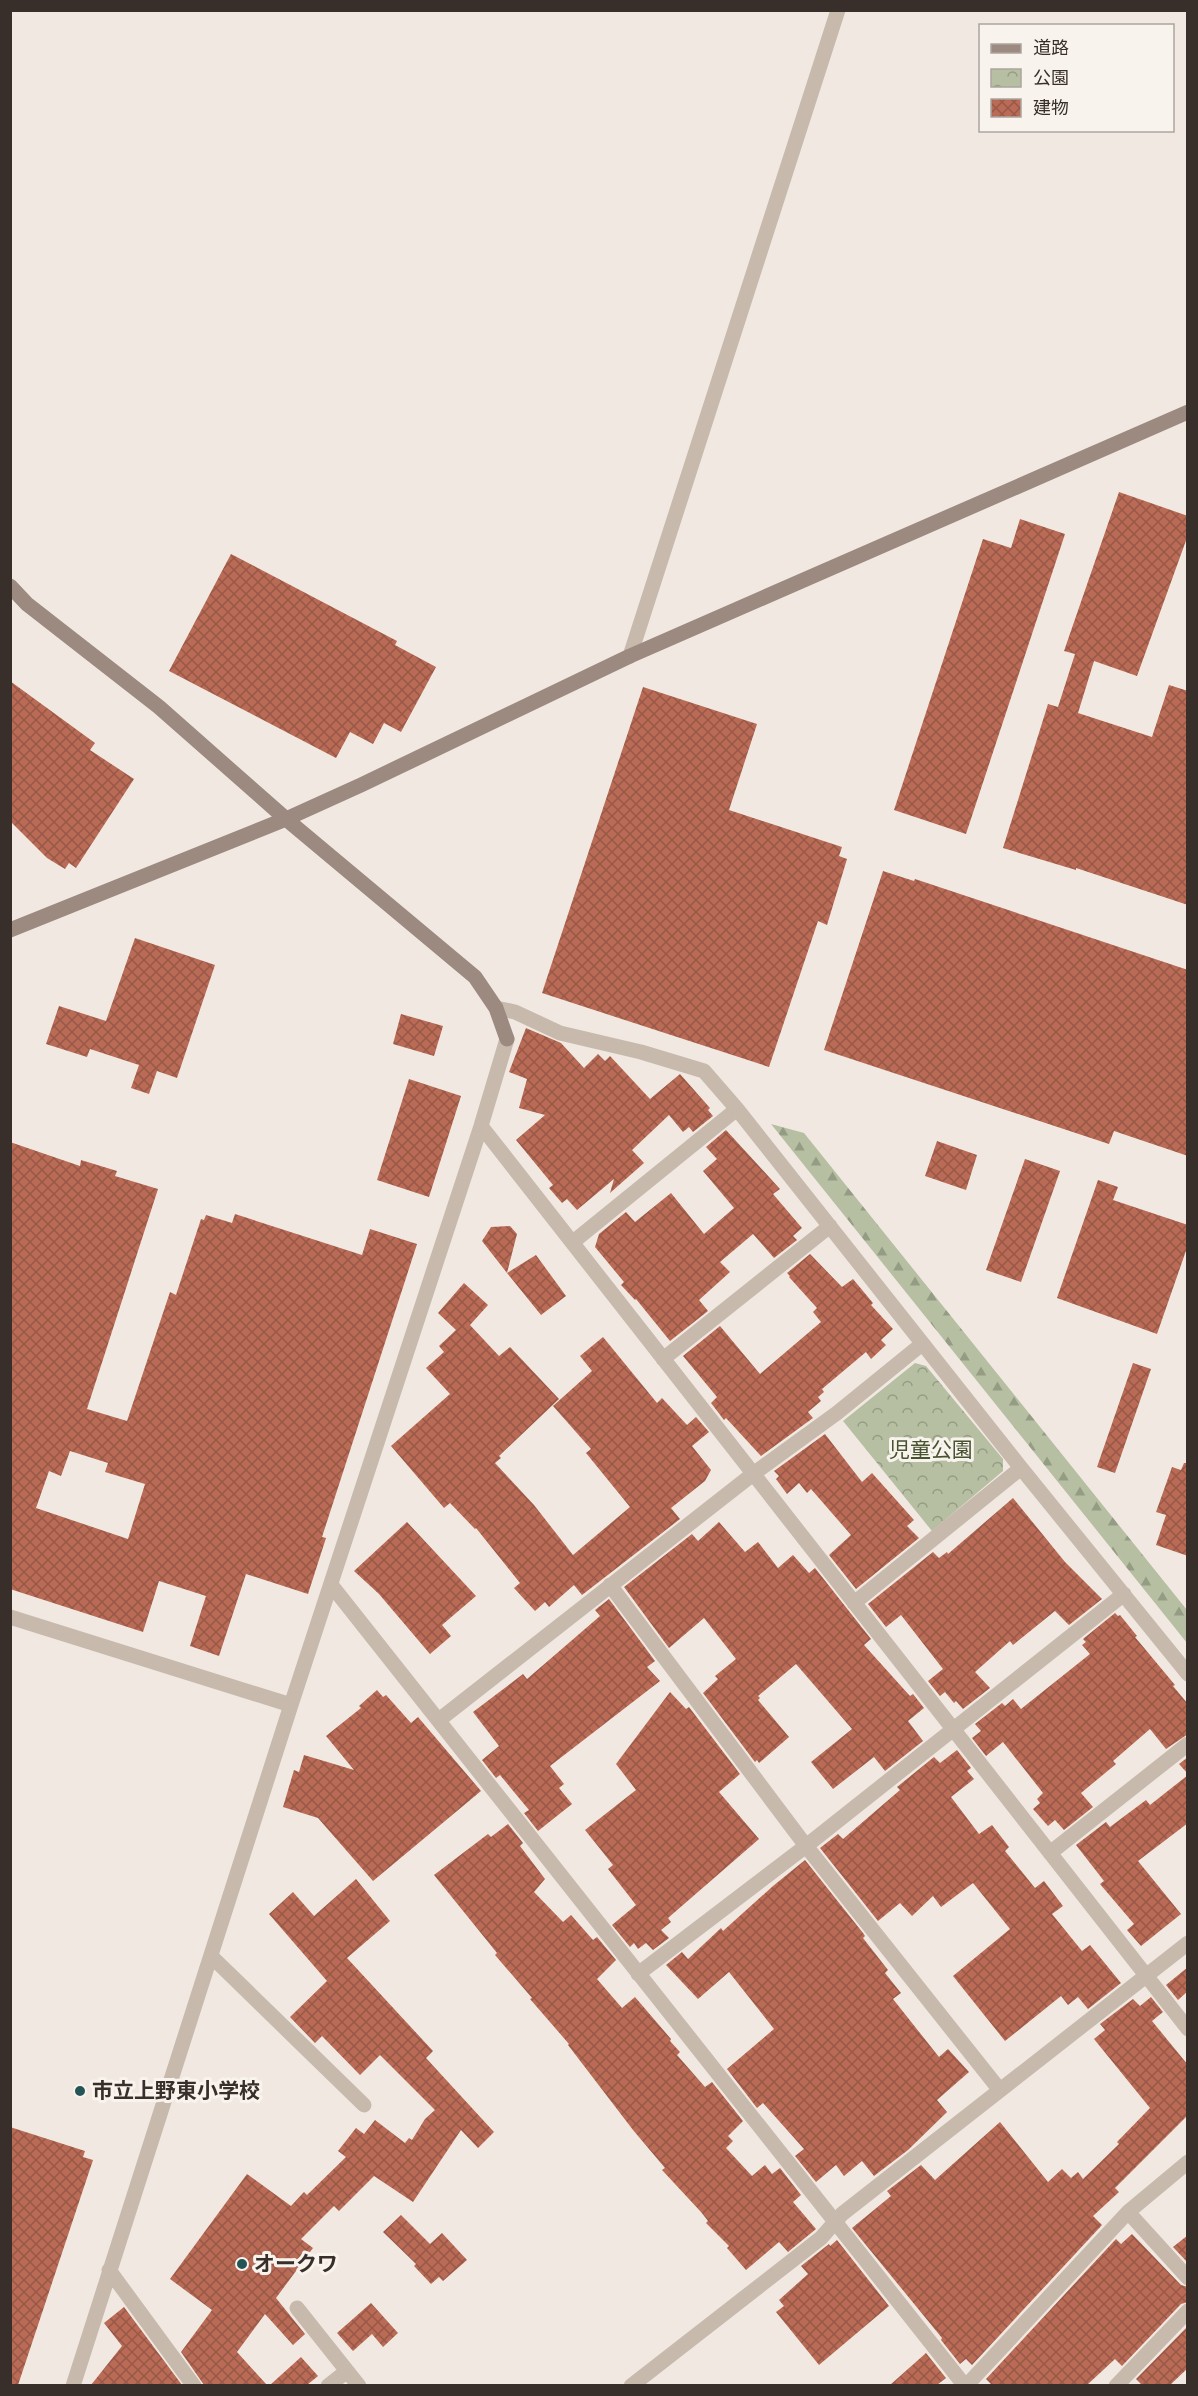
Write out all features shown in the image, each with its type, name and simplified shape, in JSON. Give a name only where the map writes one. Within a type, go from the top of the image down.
[{"type":"street","points":[[630,656],[838,10]]},
{"type":"street","points":[[10,930],[286,819],[630,656],[1188,412]]},
{"type":"street","points":[[10,586],[27,604],[159,707],[286,819],[475,976],[496,1008],[507,1039],[481,1126],[291,1706],[73,2385]]},
{"type":"street","points":[[496,1008],[515,1012],[560,1033],[641,1052],[704,1071],[737,1109],[922,1344],[1188,1674]]},
{"type":"street","points":[[573,1242],[737,1109]]},
{"type":"street","points":[[481,1126],[1188,2029]]},
{"type":"street","points":[[663,1359],[830,1226]]},
{"type":"street","points":[[439,1720],[753,1474],[837,1413],[922,1344]]},
{"type":"street","points":[[854,1603],[1021,1468]]},
{"type":"street","points":[[610,1585],[806,1846],[999,2089]]},
{"type":"street","points":[[332,1586],[965,2385],[1128,2212],[1188,2162]]},
{"type":"street","points":[[638,1974],[806,1846],[953,1727],[1124,1594]]},
{"type":"street","points":[[10,1617],[291,1706]]},
{"type":"street","points":[[1050,1853],[1188,1744]]},
{"type":"street","points":[[631,2385],[821,2238],[842,2214],[999,2089],[1188,1943]]},
{"type":"street","points":[[212,1957],[364,2105]]},
{"type":"street","points":[[1128,2212],[1188,2278]]},
{"type":"street","points":[[109,2270],[194,2385]]},
{"type":"street","points":[[297,2308],[358,2385]]},
{"type":"street","points":[[1116,2385],[1188,2311]]},
{"type":"street","points":[[328,2385],[347,2371]]},
{"type":"green space","points":[[771,1124],[804,1133],[1187,1610],[1187,1643]]},
{"type":"green space","name":"児童公園","points":[[915,1363],[926,1366],[1003,1459],[1003,1471],[932,1531],[843,1421]]},
{"type":"building","points":[[1119,492],[1188,516],[1188,535],[1137,676],[1094,661],[1078,713],[1152,737],[1169,685],[1188,691],[1188,905],[1076,868],[1076,870],[1003,848],[1048,704],[1058,707],[1075,654],[1064,651]]},
{"type":"building","points":[[1020,519],[1065,534],[966,834],[894,810],[983,539],[1011,548]]},
{"type":"building","points":[[231,554],[397,641],[395,645],[436,667],[401,732],[384,723],[373,744],[350,732],[336,758],[169,671]]},
{"type":"building","points":[[10,681],[95,743],[90,750],[134,779],[76,868],[69,863],[65,869],[47,858],[10,821]]},
{"type":"building","points":[[643,687],[757,724],[729,810],[842,847],[839,856],[847,859],[827,925],[818,921],[769,1067],[542,993]]},
{"type":"building","points":[[883,871],[914,881],[915,879],[1188,970],[1188,1156],[1114,1131],[1109,1144],[824,1050]]},
{"type":"building","points":[[135,938],[215,965],[177,1078],[157,1071],[149,1094],[131,1088],[139,1065],[90,1049],[87,1057],[46,1044],[59,1006],[106,1021]]},
{"type":"building","points":[[401,1014],[443,1026],[434,1056],[393,1044]]},
{"type":"building","points":[[526,1028],[561,1043],[584,1068],[598,1054],[605,1061],[610,1056],[650,1099],[680,1074],[710,1108],[708,1110],[713,1116],[693,1132],[689,1127],[683,1132],[669,1115],[632,1150],[644,1163],[610,1193],[614,1179],[577,1210],[567,1199],[562,1203],[549,1188],[553,1185],[516,1140],[545,1115],[519,1108],[527,1079],[509,1072]]},
{"type":"building","points":[[409,1079],[461,1096],[429,1197],[377,1180]]},
{"type":"building","points":[[726,1130],[780,1189],[773,1194],[802,1228],[793,1236],[797,1240],[774,1258],[753,1234],[720,1262],[730,1272],[699,1300],[708,1311],[670,1341],[636,1299],[621,1285],[624,1282],[595,1247],[599,1234],[626,1212],[635,1222],[671,1193],[704,1234],[734,1208],[703,1171],[717,1159],[706,1147]]},
{"type":"building","points":[[937,1141],[977,1155],[966,1190],[925,1176]]},
{"type":"building","points":[[10,1142],[80,1166],[81,1160],[117,1171],[115,1176],[158,1189],[87,1409],[127,1421],[170,1292],[176,1295],[201,1219],[204,1220],[206,1215],[232,1223],[235,1214],[362,1255],[370,1229],[417,1244],[322,1537],[326,1538],[308,1594],[246,1574],[219,1656],[190,1646],[206,1596],[159,1581],[143,1632],[10,1589]],"holes":[[[70,1451],[108,1463],[105,1472],[145,1484],[128,1539],[36,1508],[49,1471],[61,1476]]]},
{"type":"building","points":[[1025,1159],[1060,1171],[1021,1282],[986,1270]]},
{"type":"building","points":[[1098,1180],[1118,1187],[1113,1200],[1188,1225],[1188,1245],[1157,1334],[1057,1298]]},
{"type":"building","points":[[510,1226],[517,1234],[507,1273],[482,1241],[491,1227]]},
{"type":"building","points":[[810,1254],[842,1287],[853,1279],[873,1303],[871,1305],[893,1329],[881,1340],[886,1345],[871,1359],[866,1352],[822,1389],[824,1392],[818,1397],[821,1401],[808,1412],[813,1418],[761,1456],[726,1418],[724,1420],[711,1403],[717,1397],[683,1356],[720,1326],[760,1374],[821,1322],[813,1312],[817,1308],[787,1273]]},
{"type":"building","points":[[536,1255],[566,1296],[541,1315],[507,1273]]},
{"type":"building","points":[[464,1283],[488,1305],[470,1325],[499,1356],[510,1347],[559,1399],[499,1456],[501,1458],[495,1463],[534,1505],[573,1555],[630,1507],[586,1453],[591,1449],[553,1406],[592,1371],[580,1356],[603,1337],[657,1403],[662,1398],[687,1425],[696,1417],[709,1432],[692,1446],[711,1470],[705,1481],[671,1508],[680,1519],[582,1595],[574,1585],[549,1607],[545,1602],[535,1611],[514,1588],[520,1583],[476,1528],[450,1503],[444,1508],[391,1446],[450,1394],[426,1368],[444,1352],[439,1346],[456,1330],[438,1313]]},
{"type":"building","points":[[1133,1363],[1151,1369],[1115,1473],[1097,1467]]},
{"type":"building","points":[[825,1434],[862,1482],[872,1473],[914,1520],[907,1526],[919,1538],[856,1589],[829,1555],[851,1535],[811,1489],[807,1493],[799,1483],[787,1494],[776,1479],[779,1476],[774,1471]]},
{"type":"building","points":[[1184,1463],[1188,1463],[1188,1556],[1156,1545],[1166,1515],[1156,1512],[1172,1467],[1181,1470]]},
{"type":"building","points":[[1013,1498],[1065,1562],[1102,1599],[1069,1625],[1055,1611],[1013,1645],[1010,1641],[975,1672],[990,1688],[963,1709],[956,1701],[954,1703],[945,1692],[940,1696],[928,1681],[943,1669],[901,1615],[886,1627],[868,1604],[933,1552],[939,1558],[947,1552],[948,1554]]},
{"type":"building","points":[[407,1522],[476,1596],[442,1625],[451,1636],[430,1654],[379,1594],[354,1571]]},
{"type":"building","points":[[719,1522],[745,1552],[758,1542],[778,1568],[793,1555],[809,1573],[815,1568],[871,1639],[864,1645],[910,1696],[913,1694],[924,1708],[908,1721],[923,1741],[885,1771],[874,1757],[833,1789],[811,1762],[852,1729],[796,1664],[758,1696],[760,1698],[758,1700],[789,1737],[759,1763],[757,1760],[755,1762],[703,1693],[718,1679],[715,1676],[736,1659],[704,1618],[669,1648],[624,1587],[692,1534],[698,1541]]},
{"type":"building","points":[[609,1599],[655,1661],[647,1667],[660,1681],[550,1766],[564,1784],[559,1788],[572,1804],[538,1831],[524,1813],[529,1810],[500,1775],[496,1778],[482,1760],[499,1746],[473,1712],[523,1674],[527,1679],[600,1616],[595,1610]]},
{"type":"building","points":[[1115,1613],[1120,1615],[1137,1636],[1135,1637],[1188,1704],[1188,1734],[1166,1749],[1150,1729],[1113,1761],[1116,1764],[1081,1793],[1093,1807],[1064,1830],[1055,1820],[1048,1826],[1033,1809],[1040,1803],[1037,1799],[1043,1793],[1003,1742],[986,1756],[972,1738],[981,1731],[975,1724],[1002,1703],[1005,1706],[1013,1699],[1021,1709],[1090,1654],[1082,1645],[1086,1642],[1083,1639]]},
{"type":"building","points":[[377,1690],[383,1697],[386,1695],[411,1723],[418,1717],[481,1791],[373,1881],[318,1818],[283,1807],[294,1770],[299,1772],[304,1755],[354,1770],[326,1736],[361,1708],[359,1706]]},
{"type":"building","points":[[670,1692],[686,1709],[689,1707],[740,1774],[719,1792],[759,1839],[668,1918],[671,1922],[661,1930],[669,1938],[653,1950],[646,1943],[638,1949],[634,1943],[630,1947],[612,1925],[636,1905],[608,1869],[613,1865],[585,1830],[636,1790],[616,1764]]},
{"type":"building","points":[[957,1750],[971,1768],[967,1771],[974,1779],[951,1797],[979,1834],[992,1825],[1009,1847],[1005,1851],[1035,1888],[1044,1881],[1063,1906],[1052,1914],[1082,1951],[1090,1945],[1121,1983],[1088,2009],[1078,1997],[1068,2005],[1061,1996],[1005,2041],[953,1976],[1010,1929],[973,1883],[941,1907],[933,1896],[912,1916],[900,1903],[878,1921],[820,1848],[838,1834],[843,1839],[900,1790],[897,1787],[934,1757],[940,1763]]},
{"type":"building","points":[[1188,1757],[1188,1774],[1179,1764]]},
{"type":"building","points":[[1188,1775],[1188,1823],[1138,1861],[1181,1914],[1141,1946],[1127,1930],[1134,1924],[1100,1884],[1104,1881],[1076,1845],[1106,1822],[1110,1827],[1146,1800],[1150,1805]]},
{"type":"building","points":[[508,1824],[523,1843],[520,1846],[545,1879],[534,1892],[563,1922],[571,1915],[593,1940],[597,1937],[616,1960],[597,1979],[622,2008],[635,1997],[671,2039],[670,2041],[680,2052],[677,2055],[705,2087],[712,2082],[743,2121],[728,2136],[733,2141],[726,2148],[752,2176],[765,2165],[772,2174],[780,2168],[801,2195],[793,2202],[816,2229],[788,2252],[779,2242],[746,2270],[727,2248],[729,2246],[706,2223],[708,2221],[701,2212],[662,2170],[665,2168],[434,1875],[488,1834],[491,1837]]},
{"type":"building","points":[[805,1860],[863,1933],[865,1936],[863,1938],[888,1970],[885,1973],[901,1993],[893,1999],[939,2057],[948,2049],[969,2072],[937,2100],[947,2112],[908,2150],[874,2176],[862,2161],[844,2176],[836,2165],[816,2182],[795,2156],[804,2149],[763,2103],[757,2108],[727,2069],[774,2029],[729,1972],[698,1999],[666,1965],[682,1952],[688,1959],[721,1928],[723,1931]]},
{"type":"building","points":[[356,1879],[390,1921],[347,1958],[433,2051],[426,2058],[494,2132],[478,2148],[461,2130],[413,2202],[374,2176],[339,2211],[334,2206],[301,2239],[313,2248],[276,2298],[305,2334],[293,2345],[265,2314],[237,2352],[267,2385],[204,2385],[181,2352],[212,2310],[170,2279],[247,2174],[291,2206],[304,2192],[307,2195],[346,2157],[338,2151],[356,2128],[364,2134],[375,2120],[405,2143],[409,2138],[412,2140],[425,2119],[435,2110],[380,2055],[360,2075],[322,2036],[315,2043],[290,2017],[327,1981],[269,1914],[293,1892],[314,1916]]},
{"type":"building","points":[[1188,1967],[1188,1991],[1178,2000],[1166,1985]]},
{"type":"building","points":[[1151,1997],[1163,2012],[1152,2021],[1188,2065],[1188,2115],[1115,2188],[1119,2192],[1093,2216],[1102,2225],[972,2365],[966,2359],[960,2364],[941,2340],[942,2338],[852,2228],[891,2196],[887,2191],[921,2165],[935,2180],[1000,2122],[1048,2182],[1062,2169],[1071,2178],[1078,2172],[1083,2179],[1119,2144],[1117,2142],[1150,2108],[1094,2039],[1105,2030],[1100,2024],[1133,1999],[1140,2006]]},
{"type":"building","points":[[10,2127],[85,2151],[83,2157],[93,2160],[18,2385],[10,2385]]},
{"type":"building","points":[[401,2215],[430,2244],[442,2233],[467,2260],[443,2281],[439,2277],[431,2284],[414,2266],[416,2264],[383,2232]]},
{"type":"building","points":[[1132,2234],[1181,2285],[1188,2287],[1188,2302],[1181,2304],[1122,2366],[1115,2359],[1087,2385],[992,2385],[986,2379],[1116,2239],[1121,2244]]},
{"type":"building","points":[[1188,2235],[1188,2263],[1173,2247]]},
{"type":"building","points":[[837,2240],[889,2306],[819,2365],[776,2312],[784,2306],[779,2300],[808,2274],[801,2266]]},
{"type":"building","points":[[371,2303],[398,2333],[383,2347],[372,2334],[353,2351],[337,2333]]},
{"type":"building","points":[[124,2307],[182,2385],[91,2385],[122,2346],[104,2323]]},
{"type":"building","points":[[1188,2326],[1188,2368],[1170,2385],[1142,2385],[1136,2379]]},
{"type":"building","points":[[926,2353],[946,2378],[937,2385],[890,2385]]},
{"type":"building","points":[[301,2357],[318,2376],[307,2385],[270,2385]]},
{"type":"place","name":"市立上野東小学校","points":[[80,2091]]},
{"type":"place","name":"オークワ","points":[[242,2264]]}]
